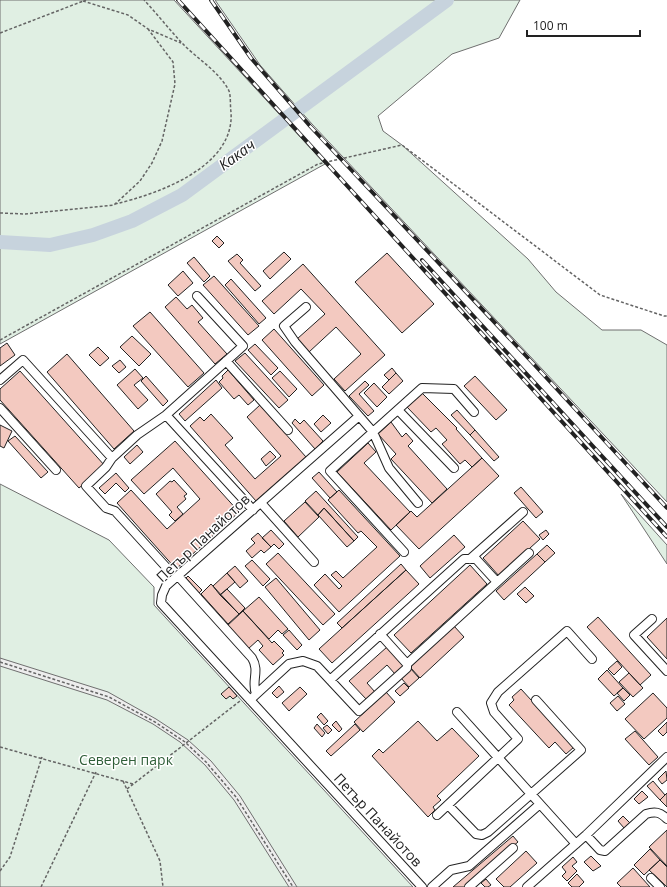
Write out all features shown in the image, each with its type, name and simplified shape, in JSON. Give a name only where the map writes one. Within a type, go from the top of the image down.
[{"type":"street","points":[[166,567],[115,511],[106,508],[86,486],[106,467],[112,458],[137,435],[166,415],[243,346],[197,296]]},
{"type":"street","points":[[306,307],[284,326],[295,342],[373,432],[389,468],[418,503]]},
{"type":"street","points":[[0,380],[23,360],[112,458]]},
{"type":"street","points":[[226,361],[288,430]]},
{"type":"street","points":[[404,552],[330,471],[422,388],[454,389],[474,412]]},
{"type":"street","points":[[0,408],[56,470]]},
{"type":"street","points":[[398,410],[454,468]]},
{"type":"street","points":[[166,415],[253,510]]},
{"type":"street","name":"Петър Панайотов","points":[[359,416],[163,590],[161,603],[422,887]]},
{"type":"street","points":[[261,503],[314,562]]},
{"type":"street","points":[[470,559],[523,512]]},
{"type":"street","points":[[248,698],[256,694],[289,664],[303,661],[317,666],[359,712],[407,668],[407,664],[529,553]]},
{"type":"street","points":[[330,680],[464,559],[476,560],[497,582]]},
{"type":"street","points":[[178,576],[252,658],[257,673],[254,685],[256,694]]},
{"type":"street","points":[[652,619],[634,635],[667,671]]},
{"type":"street","points":[[437,815],[518,739],[494,712],[491,703],[498,692],[567,631],[592,659]]},
{"type":"street","points":[[380,634],[407,664]]},
{"type":"street","points":[[448,804],[476,834],[482,835],[488,832],[581,750],[536,700]]},
{"type":"street","points":[[457,712],[576,844]]},
{"type":"street","points":[[527,887],[586,835],[666,760]]},
{"type":"street","points":[[432,887],[451,870],[469,866],[540,804]]},
{"type":"street","points":[[586,835],[600,850],[605,851],[646,814],[654,812],[662,814],[667,819]]},
{"type":"street","points":[[469,887],[513,848]]},
{"type":"street","points":[[651,878],[660,887]]},
{"type":"path","points":[[0,33],[84,0],[128,15],[148,29],[183,44]]},
{"type":"path","points":[[0,213],[25,214],[114,205],[145,197],[198,171],[217,153],[225,140],[232,118],[229,91],[212,71],[183,44],[144,0]]},
{"type":"path","points":[[114,205],[140,181],[152,163],[162,141],[175,84],[173,62],[148,29]]},
{"type":"path","points":[[0,340],[318,164],[402,145],[600,295],[667,316]]},
{"type":"path","points":[[0,662],[109,696],[155,722],[185,742],[206,762],[236,797],[293,887]]},
{"type":"path","points":[[127,788],[185,742],[248,698]]},
{"type":"path","points":[[0,747],[96,772],[133,784]]},
{"type":"path","points":[[0,871],[10,857],[42,757]]},
{"type":"path","points":[[42,887],[96,772]]},
{"type":"path","points":[[123,781],[160,861],[163,887]]},
{"type":"green space","points":[[0,0],[174,0],[325,164],[0,344]]},
{"type":"green space","points":[[215,0],[520,0],[499,38],[452,54],[378,116],[383,131],[402,145],[528,259],[556,292],[602,330],[641,330],[667,345],[667,502],[312,124],[260,65]]},
{"type":"green space","name":"Северен парк","points":[[0,484],[109,540],[154,587],[154,605],[413,887],[0,887]]},
{"type":"green space","points":[[621,494],[667,545],[667,564]]},
{"type":"shaded area","points":[[0,658],[108,692],[156,719],[188,740],[211,761],[240,796],[297,887],[289,887],[234,800],[205,765],[180,742],[153,724],[107,700],[0,666]]},
{"type":"building","points":[[217,236],[224,243],[219,248],[212,241]]},
{"type":"building","points":[[284,252],[291,259],[270,279],[263,271]]},
{"type":"building","points":[[387,253],[434,304],[402,333],[355,282]]},
{"type":"building","points":[[237,254],[243,260],[240,263],[261,286],[255,291],[228,261]]},
{"type":"building","points":[[194,257],[210,276],[204,282],[187,263]]},
{"type":"building","points":[[303,264],[385,355],[345,391],[334,379],[361,354],[336,327],[309,352],[297,339],[325,314],[301,289],[274,314],[262,301]]},
{"type":"building","points":[[183,271],[193,283],[178,296],[168,285]]},
{"type":"building","points":[[214,276],[259,326],[248,335],[203,285]]},
{"type":"building","points":[[231,279],[266,318],[259,324],[225,285]]},
{"type":"building","points":[[176,297],[187,309],[192,305],[203,318],[198,322],[227,354],[215,364],[165,307]]},
{"type":"building","points":[[150,312],[204,373],[188,387],[133,326]]},
{"type":"building","points":[[274,329],[324,385],[312,396],[262,340]]},
{"type":"building","points":[[132,336],[151,354],[139,366],[120,347]]},
{"type":"building","points":[[7,343],[15,355],[0,366],[0,348]]},
{"type":"building","points":[[255,344],[278,368],[271,375],[248,350]]},
{"type":"building","points":[[98,347],[109,358],[100,366],[89,355]]},
{"type":"building","points":[[245,353],[288,400],[279,408],[235,361]]},
{"type":"building","points":[[67,354],[134,431],[114,449],[47,372]]},
{"type":"building","points":[[120,360],[126,367],[119,373],[112,366]]},
{"type":"building","points":[[392,368],[396,373],[389,380],[384,375]]},
{"type":"building","points":[[135,369],[143,378],[134,385],[148,400],[138,409],[117,385]]},
{"type":"building","points":[[228,370],[254,400],[248,405],[239,395],[234,399],[219,382]]},
{"type":"building","points":[[20,371],[105,466],[79,488],[0,400],[0,389]]},
{"type":"building","points":[[280,371],[297,389],[289,397],[272,378]]},
{"type":"building","points":[[396,373],[403,381],[389,394],[382,387]]},
{"type":"building","points":[[146,376],[168,401],[163,406],[141,381]]},
{"type":"building","points":[[475,376],[507,410],[496,420],[464,386]]},
{"type":"building","points":[[216,380],[222,388],[185,421],[179,414]]},
{"type":"building","points":[[365,381],[369,385],[359,394],[374,411],[368,416],[349,396]]},
{"type":"building","points":[[374,383],[387,397],[377,407],[364,393]]},
{"type":"building","points":[[422,393],[457,428],[456,429],[482,458],[472,467],[465,460],[460,464],[442,444],[447,440],[436,428],[431,432],[407,407]]},
{"type":"building","points":[[260,405],[306,457],[256,501],[190,426],[200,417],[204,421],[211,414],[233,438],[225,445],[255,479],[281,456],[247,417]]},
{"type":"building","points":[[457,410],[475,430],[470,435],[451,415]]},
{"type":"building","points":[[323,415],[331,423],[321,432],[314,424]]},
{"type":"building","points":[[295,419],[300,424],[304,420],[323,441],[315,449],[292,423]]},
{"type":"building","points":[[391,422],[402,437],[406,433],[413,441],[408,446],[447,489],[432,503],[391,459],[396,454],[378,434]]},
{"type":"building","points":[[0,425],[12,431],[4,448],[0,446]]},
{"type":"building","points":[[475,430],[499,457],[494,461],[470,435]]},
{"type":"building","points":[[15,436],[48,472],[41,478],[8,441]]},
{"type":"building","points":[[175,441],[239,512],[176,569],[117,503],[131,490],[167,529],[200,499],[173,468],[144,494],[131,480]]},
{"type":"building","points":[[368,443],[376,452],[364,463],[410,512],[391,530],[337,472]]},
{"type":"building","points":[[137,445],[143,452],[130,464],[124,457]]},
{"type":"building","points":[[270,451],[276,457],[266,466],[261,459]]},
{"type":"building","points":[[482,458],[499,476],[419,549],[396,525],[411,511],[417,517]]},
{"type":"building","points":[[319,472],[337,492],[330,498],[312,478]]},
{"type":"building","points":[[116,473],[129,488],[125,492],[116,483],[105,494],[99,488]]},
{"type":"building","points":[[174,480],[187,494],[184,496],[186,499],[177,507],[183,514],[175,521],[169,515],[172,512],[156,494],[170,481],[172,482]]},
{"type":"building","points":[[521,487],[543,512],[536,518],[514,493]]},
{"type":"building","points":[[339,490],[400,556],[339,612],[314,585],[325,574],[339,589],[342,586],[331,575],[336,571],[343,578],[377,547],[361,531],[358,533],[328,500]]},
{"type":"building","points":[[316,491],[358,537],[354,541],[324,508],[318,515],[305,501]]},
{"type":"building","points":[[305,502],[319,517],[298,537],[284,521]]},
{"type":"building","points":[[324,508],[354,541],[347,547],[318,515]]},
{"type":"building","points":[[523,521],[540,539],[499,576],[483,558]]},
{"type":"building","points":[[271,530],[284,544],[279,549],[274,544],[271,547],[262,538]]},
{"type":"building","points":[[546,530],[549,534],[543,540],[539,535]]},
{"type":"building","points":[[258,533],[271,547],[264,553],[261,550],[252,558],[246,551],[255,543],[251,539]]},
{"type":"building","points":[[454,535],[465,547],[430,578],[420,566]]},
{"type":"building","points":[[547,545],[555,553],[545,562],[537,554]]},
{"type":"building","points":[[278,553],[335,614],[323,625],[266,564]]},
{"type":"building","points":[[537,554],[545,562],[504,600],[496,591]]},
{"type":"building","points":[[252,560],[270,579],[263,586],[245,566]]},
{"type":"building","points":[[401,564],[406,570],[342,628],[337,623]]},
{"type":"building","points":[[470,565],[487,584],[411,653],[394,635]]},
{"type":"building","points":[[235,566],[248,581],[240,588],[227,573]]},
{"type":"building","points":[[406,570],[419,584],[332,663],[319,649]]},
{"type":"building","points":[[227,573],[235,582],[220,595],[213,586]]},
{"type":"building","points":[[188,576],[202,590],[199,593],[186,578]]},
{"type":"building","points":[[276,578],[320,630],[309,640],[265,587]]},
{"type":"building","points":[[211,584],[239,614],[228,624],[201,594]]},
{"type":"building","points":[[525,587],[534,596],[526,603],[517,594]]},
{"type":"building","points":[[227,589],[245,608],[239,614],[220,595]]},
{"type":"building","points":[[259,597],[288,629],[282,634],[278,630],[269,639],[243,611]]},
{"type":"building","points":[[243,611],[272,643],[274,641],[284,651],[282,653],[284,655],[273,665],[259,650],[263,646],[258,640],[248,649],[227,626]]},
{"type":"building","points":[[598,617],[651,675],[640,685],[587,627]]},
{"type":"building","points":[[667,618],[667,659],[647,637]]},
{"type":"building","points":[[454,626],[464,637],[420,678],[410,667]]},
{"type":"building","points":[[289,630],[302,645],[297,650],[283,635]]},
{"type":"building","points":[[387,647],[404,666],[395,674],[387,665],[367,683],[375,692],[367,700],[349,681]]},
{"type":"building","points":[[617,661],[622,667],[614,675],[608,669]]},
{"type":"building","points":[[411,669],[419,678],[409,687],[401,678]]},
{"type":"building","points":[[607,670],[623,688],[614,696],[598,679]]},
{"type":"building","points":[[629,673],[643,688],[633,697],[619,682]]},
{"type":"building","points":[[404,683],[409,688],[400,696],[395,691]]},
{"type":"building","points":[[279,686],[284,692],[277,698],[272,693]]},
{"type":"building","points":[[229,687],[237,696],[233,699],[230,696],[226,699],[221,694]]},
{"type":"building","points":[[300,687],[307,694],[289,711],[282,703]]},
{"type":"building","points":[[623,688],[630,695],[624,701],[617,693]]},
{"type":"building","points":[[521,689],[574,747],[566,754],[555,742],[549,748],[509,705],[514,700],[512,697]]},
{"type":"building","points":[[386,692],[395,702],[363,732],[354,722]]},
{"type":"building","points":[[653,693],[667,708],[667,718],[644,739],[625,719]]},
{"type":"building","points":[[618,696],[625,704],[617,711],[610,703]]},
{"type":"building","points":[[321,713],[328,721],[324,725],[317,717]]},
{"type":"building","points":[[336,721],[342,729],[339,732],[332,725]]},
{"type":"building","points":[[418,721],[437,741],[452,728],[479,756],[437,796],[441,800],[433,807],[435,810],[428,817],[372,756],[379,749],[383,753]]},
{"type":"building","points":[[667,722],[667,732],[663,736],[658,731]]},
{"type":"building","points":[[317,724],[325,733],[322,737],[314,728]]},
{"type":"building","points":[[355,724],[360,730],[331,756],[326,751]]},
{"type":"building","points":[[327,725],[332,730],[328,734],[323,728]]},
{"type":"building","points":[[635,731],[658,757],[649,765],[625,739]]},
{"type":"building","points":[[666,771],[667,780],[662,784],[658,779]]},
{"type":"building","points":[[653,781],[665,795],[660,800],[647,786]]},
{"type":"building","points":[[642,791],[648,797],[639,804],[634,799]]},
{"type":"building","points":[[667,793],[667,807],[660,800]]},
{"type":"building","points":[[623,816],[630,823],[624,828],[618,821]]},
{"type":"building","points":[[667,830],[667,866],[649,847]]},
{"type":"building","points":[[513,836],[518,842],[464,887],[453,887]]},
{"type":"building","points":[[650,849],[660,860],[644,875],[634,865]]},
{"type":"building","points":[[526,851],[537,863],[510,887],[504,887],[496,879]]},
{"type":"building","points":[[591,856],[601,866],[593,871],[584,862]]},
{"type":"building","points":[[573,857],[577,862],[572,866],[577,871],[567,881],[562,876],[566,872],[562,867]]},
{"type":"building","points":[[660,860],[667,867],[667,887],[649,870]]},
{"type":"building","points":[[633,868],[650,887],[621,887],[617,883]]},
{"type":"building","points":[[577,874],[584,882],[579,887],[572,887],[568,883]]},
{"type":"building","points":[[486,879],[491,885],[488,887],[485,887],[481,883]]},
{"type":"waterway","name":"Какач","points":[[0,242],[50,245],[93,235],[132,221],[182,195],[447,0]]},
{"type":"railway","points":[[178,0],[667,537]]},
{"type":"railway","points":[[211,0],[251,58],[310,126],[667,508]]},
{"type":"railway","points":[[422,260],[667,527]]}]
